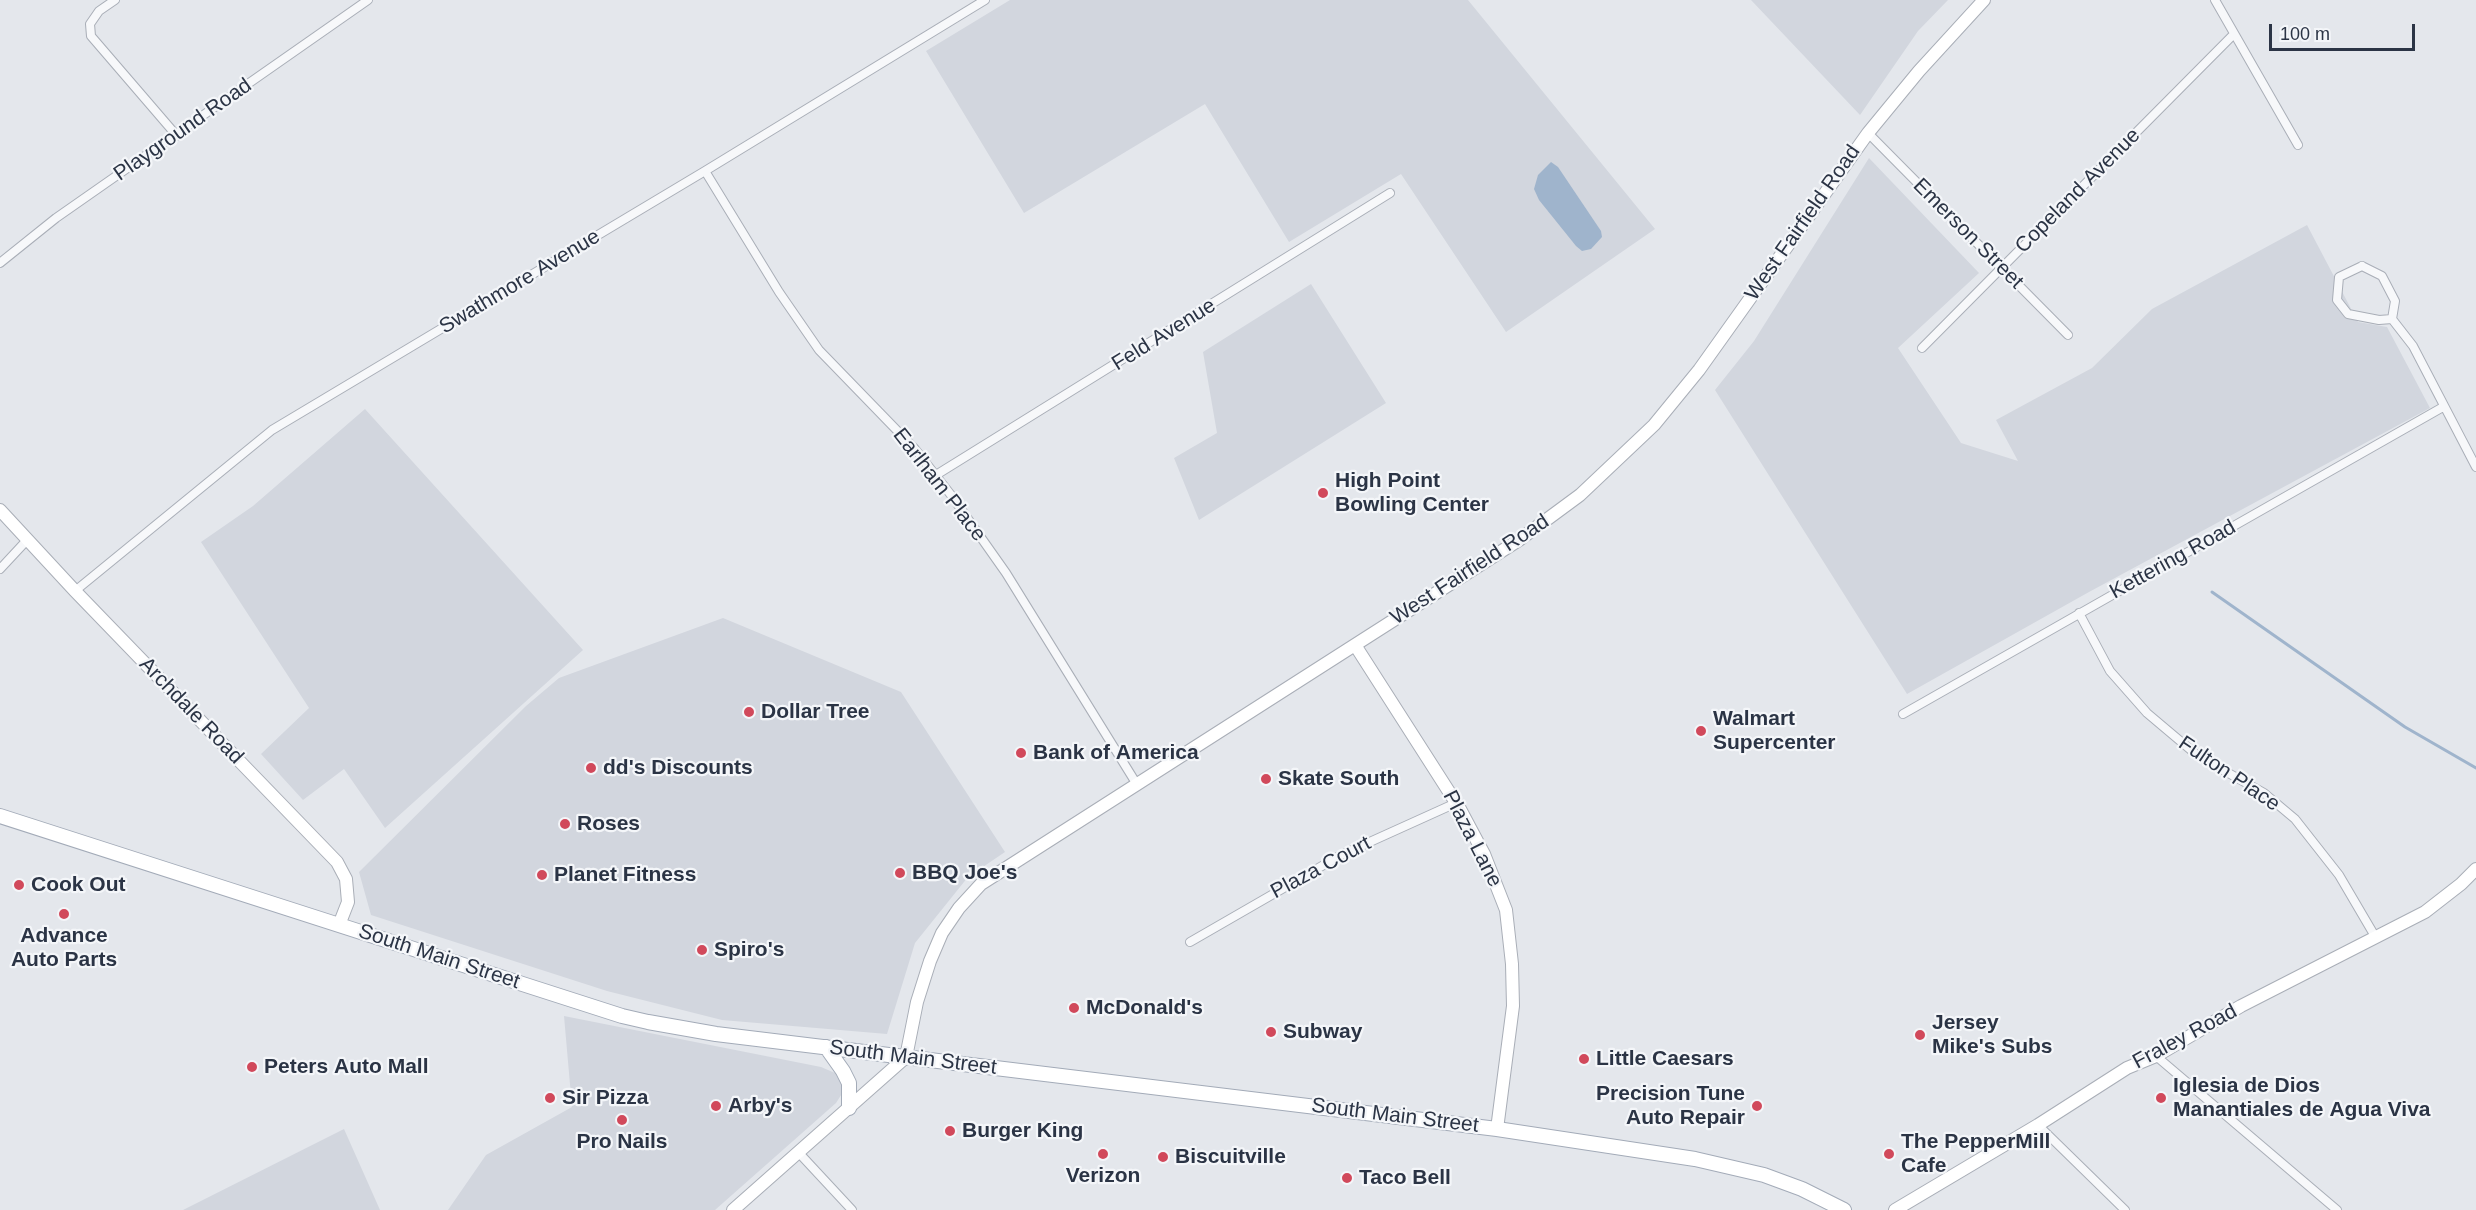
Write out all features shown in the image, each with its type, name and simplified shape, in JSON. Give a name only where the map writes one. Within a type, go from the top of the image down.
[{"type":"main road","name":"West Fairfield Road","points":[[906,1057],[917,1002],[942,933],[959,908],[981,884],[1519,540],[1561,510],[1654,425],[1699,370],[1868,133],[1919,71],[1984,0]]},
{"type":"main road","name":"Archdale Road","points":[[0,510],[75,591],[337,862],[346,879],[348,902],[339,925]]},
{"type":"main road","name":"Plaza Lane","points":[[1355,645],[1456,803],[1484,854],[1506,910],[1512,964],[1513,1006],[1497,1128]]},
{"type":"main road","name":"South Main Street","points":[[0,816],[622,1016],[716,1034],[1497,1128],[1731,1166],[1802,1189],[1844,1210]]},
{"type":"main road","name":"Fraley Road","points":[[1895,1210],[2038,1125],[2127,1068],[2156,1056],[2241,1006],[2425,912],[2476,869]]},
{"type":"main road","points":[[826,1047],[849,1083],[849,1108]]},
{"type":"main road","points":[[733,1210],[906,1057]]},
{"type":"street","points":[[115,0],[99,11],[90,24],[91,36],[177,136]]},
{"type":"street","name":"Swathmore Avenue","points":[[75,591],[272,430],[705,171],[985,0]]},
{"type":"street","points":[[2215,0],[2298,145]]},
{"type":"street","name":"Playground Road","points":[[0,263],[56,218],[177,136],[364,1]]},
{"type":"street","name":"Copeland Avenue","points":[[1922,348],[2234,34]]},
{"type":"street","name":"Emerson Street","points":[[1868,133],[2068,335]]},
{"type":"street","name":"Earlham Place","points":[[705,171],[779,292],[819,350],[915,449],[1006,573],[1136,783]]},
{"type":"street","name":"Feld Avenue","points":[[936,475],[1390,193]]},
{"type":"street","points":[[2392,319],[2379,320],[2348,314],[2337,300],[2339,277],[2362,266],[2382,276],[2395,301],[2392,319],[2413,346],[2476,467]]},
{"type":"street","name":"Kettering Road","points":[[1903,714],[2444,406]]},
{"type":"street","points":[[0,569],[28,539]]},
{"type":"street","name":"Fulton Place","points":[[2079,613],[2110,671],[2147,713],[2198,756],[2264,793],[2295,819],[2339,875],[2376,938]]},
{"type":"street","name":"Plaza Court","points":[[1191,942],[1341,855],[1456,803]]},
{"type":"street","points":[[2156,1056],[2337,1210]]},
{"type":"street","points":[[2038,1125],[2124,1210]]},
{"type":"street","points":[[799,1153],[852,1210]]},
{"type":"shaded area","points":[[1010,0],[1468,0],[1655,229],[1506,332],[1401,174],[1289,242],[1205,104],[1024,213],[926,51]]},
{"type":"shaded area","points":[[1751,0],[1948,0],[1918,31],[1860,115]]},
{"type":"shaded area","points":[[1869,158],[1979,273],[1898,348],[1961,443],[2018,461],[1996,420],[2092,368],[2152,309],[2307,225],[2358,322],[2387,327],[2430,408],[2089,592],[1907,694],[1715,390],[1754,341]]},
{"type":"shaded area","points":[[1311,284],[1386,403],[1199,520],[1174,458],[1217,433],[1203,352]]},
{"type":"shaded area","points":[[365,409],[583,650],[385,828],[344,769],[303,800],[261,754],[309,708],[201,542],[253,506]]},
{"type":"shaded area","points":[[723,618],[901,692],[1005,852],[968,877],[915,943],[887,1034],[722,1020],[607,991],[371,915],[359,872],[526,706],[559,678]]},
{"type":"shaded area","points":[[564,1016],[821,1067],[835,1073],[843,1082],[843,1092],[836,1103],[715,1210],[448,1210],[486,1155],[572,1107]]},
{"type":"shaded area","points":[[344,1129],[380,1210],[183,1210]]},
{"type":"water","points":[[1551,162],[1558,167],[1601,231],[1602,237],[1591,249],[1582,251],[1576,246],[1539,200],[1534,189],[1538,175]]},
{"type":"waterway","points":[[2212,592],[2405,727],[2476,768]]},
{"type":"place","name":"High Point Bowling Center","points":[[1323,493]]},
{"type":"place","name":"Dollar Tree","points":[[749,712]]},
{"type":"place","name":"Walmart Supercenter","points":[[1701,731]]},
{"type":"place","name":"Bank of America","points":[[1021,753]]},
{"type":"place","name":"dd's Discounts","points":[[591,768]]},
{"type":"place","name":"Skate South","points":[[1266,779]]},
{"type":"place","name":"Roses","points":[[565,824]]},
{"type":"place","name":"BBQ Joe's","points":[[900,873]]},
{"type":"place","name":"Planet Fitness","points":[[542,875]]},
{"type":"place","name":"Cook Out","points":[[19,885]]},
{"type":"place","name":"Advance Auto Parts","points":[[64,914]]},
{"type":"place","name":"Spiro's","points":[[702,950]]},
{"type":"place","name":"McDonald's","points":[[1074,1008]]},
{"type":"place","name":"Subway","points":[[1271,1032]]},
{"type":"place","name":"Jersey Mike's Subs","points":[[1920,1035]]},
{"type":"place","name":"Little Caesars","points":[[1584,1059]]},
{"type":"place","name":"Peters Auto Mall","points":[[252,1067]]},
{"type":"place","name":"Sir Pizza","points":[[550,1098]]},
{"type":"place","name":"Iglesia de Dios Manantiales de Agua Viva","points":[[2161,1098]]},
{"type":"place","name":"Arby's","points":[[716,1106]]},
{"type":"place","name":"Precision Tune Auto Repair","points":[[1757,1106]]},
{"type":"place","name":"Pro Nails","points":[[622,1120]]},
{"type":"place","name":"Burger King","points":[[950,1131]]},
{"type":"place","name":"Verizon","points":[[1103,1154]]},
{"type":"place","name":"The PepperMill Cafe","points":[[1889,1154]]},
{"type":"place","name":"Biscuitville","points":[[1163,1157]]},
{"type":"place","name":"Taco Bell","points":[[1347,1178]]}]
